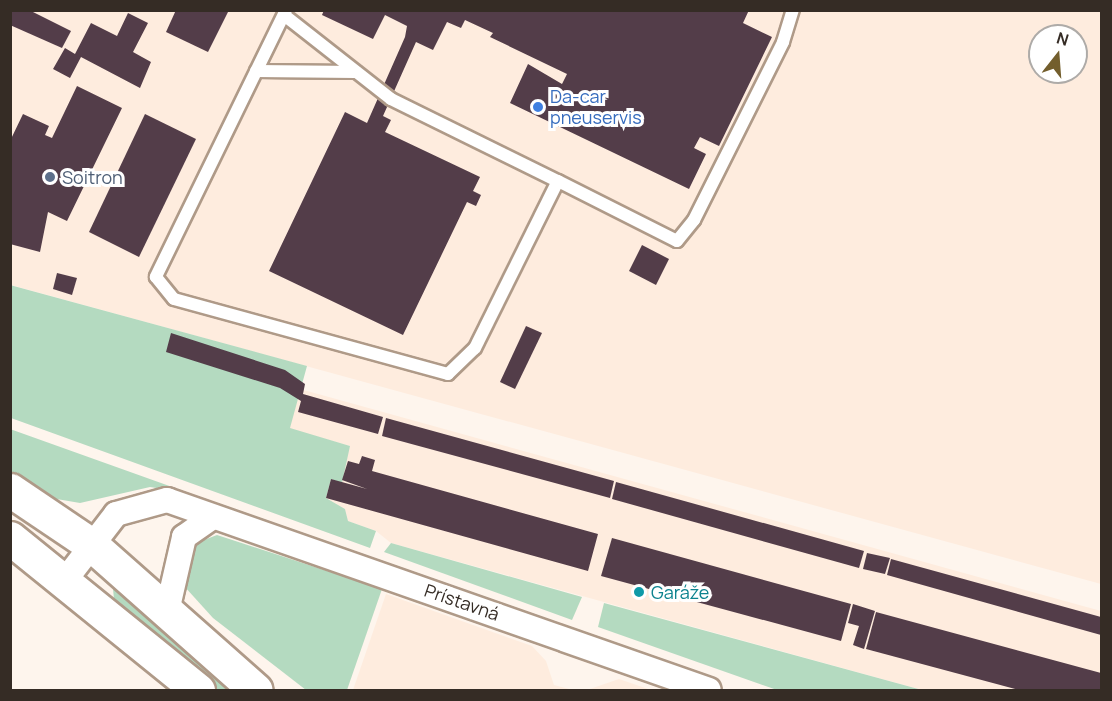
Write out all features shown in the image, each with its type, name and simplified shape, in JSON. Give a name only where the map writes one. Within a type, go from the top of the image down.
[{"type":"main road","points":[[10,490],[93,546],[168,607],[256,690]]},
{"type":"main road","points":[[10,538],[66,579],[198,690]]},
{"type":"street","name":"Prístavná","points":[[66,579],[116,514],[167,501],[709,690]]},
{"type":"street","points":[[168,607],[184,537],[213,517]]},
{"type":"lane","points":[[558,181],[475,348],[448,374],[174,299],[156,277],[285,13],[391,99],[558,181],[676,241],[694,220],[793,10]]},
{"type":"lane","points":[[256,71],[356,72]]},
{"type":"shaded area","points":[[10,11],[1101,11],[1101,584],[11,285]]},
{"type":"shaded area","points":[[300,389],[1101,611],[1101,690],[922,690],[391,543],[376,531],[348,521],[345,509],[326,498],[350,446],[289,429]]},
{"type":"shaded area","points":[[386,594],[532,646],[546,661],[554,685],[573,690],[353,690]]},
{"type":"shaded area","points":[[619,679],[651,690],[587,690]]},
{"type":"green space","points":[[10,285],[307,366],[290,428],[350,446],[342,483],[331,479],[326,498],[345,509],[348,521],[376,531],[370,548],[11,418]]},
{"type":"green space","points":[[10,429],[189,493],[150,487],[80,503],[45,497],[11,475]]},
{"type":"green space","points":[[217,535],[382,589],[347,690],[306,690],[213,618],[184,586],[191,545]]},
{"type":"green space","points":[[391,543],[582,597],[572,620],[384,552]]},
{"type":"green space","points":[[113,589],[119,590],[235,690],[217,690],[114,599]]},
{"type":"green space","points":[[604,603],[922,690],[777,690],[598,627]]},
{"type":"building","points":[[10,10],[29,10],[71,31],[62,48],[10,25]]},
{"type":"building","points":[[176,10],[229,10],[208,52],[166,32]]},
{"type":"building","points":[[324,10],[749,10],[743,23],[772,37],[719,146],[700,137],[694,148],[706,154],[689,189],[510,103],[528,64],[562,84],[567,74],[490,37],[493,33],[465,20],[461,28],[447,22],[433,50],[416,42],[383,116],[391,120],[385,132],[480,177],[473,191],[481,195],[476,206],[467,202],[403,335],[269,271],[345,112],[367,123],[405,37],[407,26],[385,15],[373,39],[322,15]]},
{"type":"building","points":[[128,13],[148,23],[133,52],[151,62],[140,88],[81,57],[70,78],[53,69],[65,48],[75,54],[91,23],[117,36]]},
{"type":"building","name":"Soitron","points":[[77,86],[122,108],[67,221],[48,212],[40,252],[10,244],[10,141],[23,114],[49,126],[45,135],[52,138]]},
{"type":"building","points":[[145,114],[196,139],[139,257],[89,232]]},
{"type":"building","points":[[642,245],[669,259],[656,285],[629,271]]},
{"type":"building","points":[[57,273],[77,278],[72,295],[53,289]]},
{"type":"building","points":[[526,326],[542,333],[515,389],[500,382]]},
{"type":"building","points":[[171,333],[285,370],[305,384],[303,394],[383,417],[378,434],[298,412],[301,401],[280,388],[166,352]]},
{"type":"building","points":[[386,418],[614,481],[610,498],[382,436]]},
{"type":"building","points":[[362,456],[375,460],[372,471],[598,534],[588,571],[326,498],[331,479],[367,489],[342,480],[348,461],[359,464]]},
{"type":"building","points":[[616,482],[864,551],[859,568],[612,499]]},
{"type":"building","points":[[612,538],[851,604],[841,641],[601,576]]},
{"type":"building","points":[[867,553],[890,558],[885,574],[863,569]]},
{"type":"building","points":[[891,559],[1101,617],[1101,635],[887,575]]},
{"type":"building","points":[[853,604],[875,611],[864,649],[853,645],[859,626],[848,623]]},
{"type":"building","points":[[876,612],[1101,673],[1101,690],[1019,690],[866,649]]},
{"type":"place","name":"Da-car pneuservis","points":[[538,107]]},
{"type":"place","name":"Soitron","points":[[50,177]]},
{"type":"place","name":"Garáže","points":[[639,592]]}]
